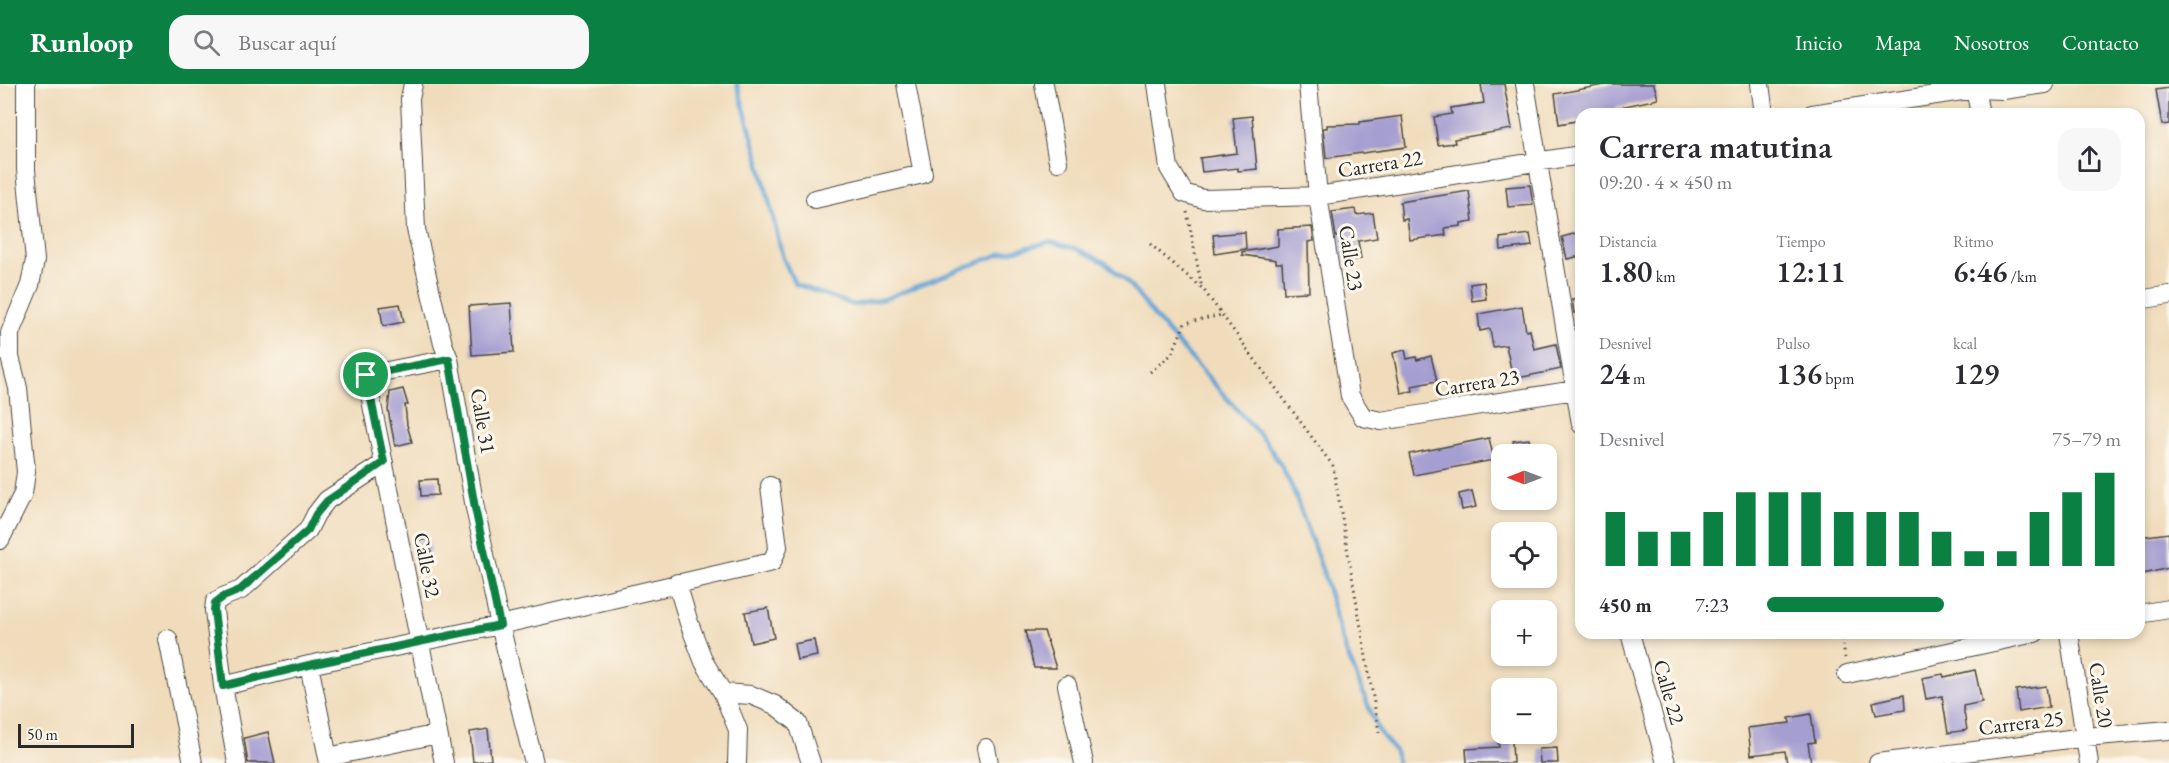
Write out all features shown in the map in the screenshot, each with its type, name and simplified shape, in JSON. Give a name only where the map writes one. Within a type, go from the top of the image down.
[{"type":"street","points":[[0,540],[23,494],[26,472],[18,388],[5,332],[30,285],[35,260],[26,170],[26,84]]},
{"type":"street","name":"Calle 31","points":[[413,84],[410,99],[416,229],[443,344],[449,359],[475,508],[500,625],[534,763]]},
{"type":"street","points":[[815,198],[923,174],[906,84]]},
{"type":"street","points":[[1044,84],[1058,162]]},
{"type":"street","points":[[1158,84],[1169,168],[1184,194]]},
{"type":"street","name":"Calle 23","points":[[1308,84],[1318,196],[1350,396],[1363,417],[1381,421]]},
{"type":"street","points":[[1525,84],[1575,373]]},
{"type":"street","points":[[1760,84],[1763,108]]},
{"type":"street","points":[[1847,108],[1977,86],[2003,90],[2045,84]]},
{"type":"street","points":[[1977,86],[1979,108]]},
{"type":"street","name":"Carrera 22","points":[[1184,194],[1203,198],[1318,196],[1575,156]]},
{"type":"street","points":[[2145,299],[2169,295]]},
{"type":"street","name":"Calle 32","points":[[444,763],[366,375],[449,359]]},
{"type":"street","name":"Carrera 23","points":[[1381,421],[1575,390]]},
{"type":"street","points":[[237,763],[223,686],[215,603],[240,590],[308,530],[316,514],[327,501],[384,462]]},
{"type":"street","points":[[223,686],[772,562],[778,547],[770,486]]},
{"type":"street","points":[[677,583],[704,662],[723,693],[738,730],[737,763]]},
{"type":"street","points":[[2145,613],[2169,609]]},
{"type":"street","points":[[168,639],[193,763]]},
{"type":"street","name":"Calle 22","points":[[1632,639],[1666,763]]},
{"type":"street","points":[[1847,674],[2007,639]]},
{"type":"street","name":"Calle 20","points":[[2070,639],[2089,763]]},
{"type":"street","points":[[309,665],[328,760],[438,734]]},
{"type":"street","points":[[1067,685],[1084,763]]},
{"type":"street","points":[[723,693],[751,695],[775,705],[798,723],[811,763]]},
{"type":"street","name":"Carrera 25","points":[[1878,763],[2085,737],[2169,730]]},
{"type":"path","points":[[1184,194],[1203,289]]},
{"type":"path","points":[[1150,244],[1203,289],[1333,466],[1378,732]]},
{"type":"path","points":[[1150,372],[1172,354],[1185,323],[1222,315]]},
{"type":"path","points":[[1842,639],[1847,674]]},
{"type":"building","points":[[1481,84],[1504,84],[1512,129],[1454,139],[1455,143],[1438,145],[1434,117],[1452,114],[1451,108],[1484,103]]},
{"type":"building","points":[[1609,84],[1654,84],[1658,99],[1616,108],[1575,108],[1575,121],[1559,124],[1555,94]]},
{"type":"building","points":[[2169,88],[2169,124],[2162,125],[2156,90]]},
{"type":"building","points":[[1252,116],[1257,169],[1238,171],[1238,168],[1202,172],[1200,158],[1237,153],[1233,118]]},
{"type":"building","points":[[1402,116],[1406,147],[1326,158],[1323,128],[1327,128],[1327,125],[1360,124],[1360,122]]},
{"type":"building","points":[[1530,185],[1533,205],[1508,207],[1506,187]]},
{"type":"building","points":[[1469,191],[1473,221],[1461,223],[1461,226],[1445,228],[1446,235],[1410,240],[1407,219],[1402,220],[1400,202]]},
{"type":"building","points":[[1355,209],[1356,215],[1373,213],[1377,238],[1358,241],[1361,259],[1343,262],[1332,212]]},
{"type":"building","points":[[1312,227],[1314,241],[1308,242],[1309,292],[1284,293],[1282,263],[1242,255],[1242,252],[1278,246],[1278,229]]},
{"type":"building","points":[[1245,232],[1246,249],[1215,254],[1213,235]]},
{"type":"building","points":[[1530,234],[1532,246],[1501,250],[1500,238]]},
{"type":"building","points":[[1575,234],[1575,257],[1567,259],[1562,237]]},
{"type":"building","points":[[1484,282],[1486,299],[1472,301],[1470,284]]},
{"type":"building","points":[[1575,298],[1575,313],[1574,313],[1572,299]]},
{"type":"building","points":[[511,303],[514,352],[472,355],[469,306]]},
{"type":"building","points":[[400,304],[404,322],[383,326],[380,307]]},
{"type":"building","points":[[1522,306],[1526,331],[1530,330],[1534,349],[1556,344],[1561,369],[1513,379],[1506,345],[1493,347],[1490,329],[1480,331],[1478,314]]},
{"type":"building","points":[[1405,350],[1407,359],[1416,357],[1417,360],[1431,356],[1437,381],[1412,386],[1413,391],[1401,393],[1393,353]]},
{"type":"building","points":[[403,389],[408,405],[405,405],[407,425],[412,442],[395,446],[388,410],[390,392]]},
{"type":"building","points":[[1489,438],[1491,447],[1491,461],[1414,475],[1409,454]]},
{"type":"building","points":[[1529,439],[1530,444],[1513,444],[1513,441]]},
{"type":"building","points":[[437,479],[438,495],[421,496],[420,480]]},
{"type":"building","points":[[1472,491],[1476,507],[1462,510],[1459,494]]},
{"type":"building","points":[[2169,533],[2169,568],[2145,574],[2145,536]]},
{"type":"building","points":[[429,539],[431,553],[419,555],[417,541]]},
{"type":"building","points":[[768,608],[774,638],[751,643],[745,612]]},
{"type":"building","points":[[1025,631],[1044,631],[1056,668],[1034,668]]},
{"type":"building","points":[[814,640],[817,656],[797,660],[794,644]]},
{"type":"building","points":[[1975,670],[1982,702],[1963,706],[1967,730],[1948,733],[1942,696],[1926,699],[1922,678],[1943,674],[1944,677]]},
{"type":"building","points":[[2046,686],[2049,707],[2019,712],[2016,690]]},
{"type":"building","points":[[1904,695],[1905,710],[1876,715],[1873,702]]},
{"type":"building","points":[[1811,714],[1815,742],[1808,743],[1811,763],[1787,763],[1785,751],[1751,755],[1748,728],[1790,723],[1789,718]]},
{"type":"building","points":[[488,729],[491,760],[473,762],[470,732]]},
{"type":"building","points":[[268,732],[275,763],[248,763],[244,738]]},
{"type":"building","points":[[1498,744],[1512,744],[1513,763],[1467,763],[1466,749],[1499,747]]},
{"type":"building","points":[[1557,748],[1558,763],[1540,763],[1539,749]]},
{"type":"waterway","points":[[737,84],[783,258],[795,284],[853,305],[884,299],[1000,254],[1050,242],[1077,249],[1106,263],[1128,283],[1165,329],[1266,442],[1281,465],[1293,489],[1323,572],[1346,651],[1379,732],[1395,751],[1397,763]]},
{"type":"route","points":[[449,359],[475,508],[500,625],[309,665],[223,686],[215,603],[240,590],[261,573],[308,530],[316,514],[327,501],[384,462],[366,375],[449,359]]}]
